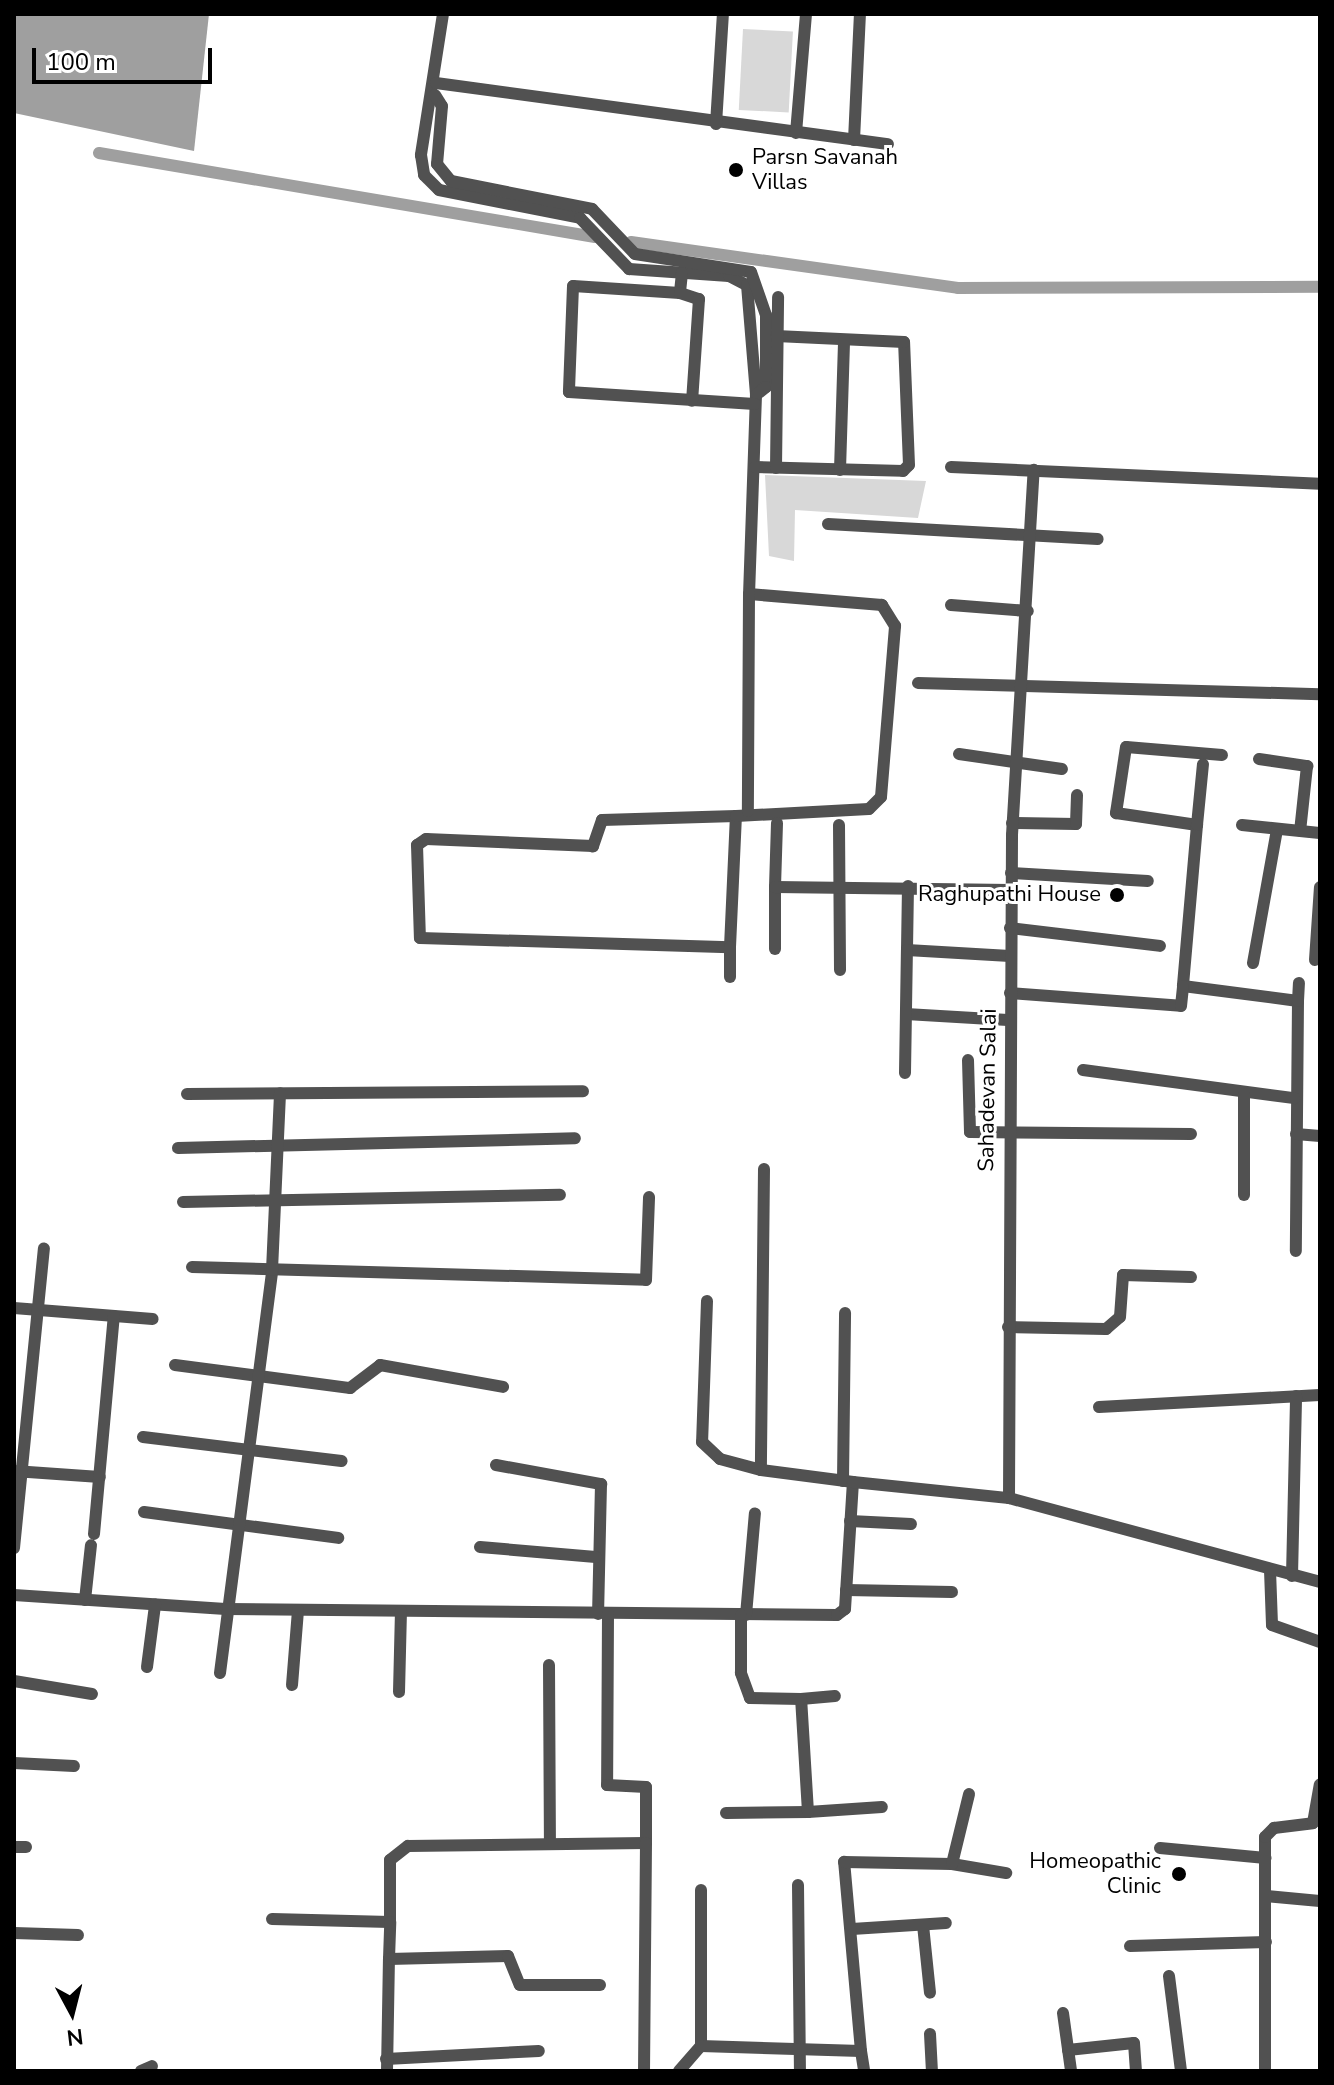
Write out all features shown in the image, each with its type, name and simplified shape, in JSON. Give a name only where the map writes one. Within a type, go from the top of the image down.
[{"type":"street","points":[[443,14],[436,89],[427,105],[421,164],[439,190],[464,199],[582,212],[629,269],[682,273],[730,270]]},
{"type":"street","points":[[716,124],[723,14]]},
{"type":"street","points":[[796,133],[806,14]]},
{"type":"street","points":[[854,140],[860,14]]},
{"type":"street","points":[[436,89],[888,144]]},
{"type":"street","points":[[436,89],[442,106],[437,162],[444,177],[606,218],[635,254],[730,270],[756,288],[767,351],[766,387],[755,399],[692,401],[577,395],[568,384],[573,286],[680,293],[699,299],[692,401]]},
{"type":"street","points":[[421,164],[437,162]]},
{"type":"street","points":[[464,199],[467,184]]},
{"type":"street","points":[[629,269],[635,254]]},
{"type":"street","points":[[680,293],[682,273]]},
{"type":"street","points":[[730,977],[742,813],[755,467],[751,351],[756,288]]},
{"type":"street","points":[[776,468],[778,297]]},
{"type":"street","points":[[755,467],[903,471],[910,448],[908,348],[904,342],[776,336]]},
{"type":"street","points":[[840,470],[844,340]]},
{"type":"street","points":[[751,351],[767,351]]},
{"type":"street","points":[[951,467],[1320,484]]},
{"type":"street","name":"Sahadevan Salai","points":[[1009,1498],[1006,1132],[1012,823],[1025,683],[1034,470]]},
{"type":"street","points":[[828,524],[1030,538],[1098,539]]},
{"type":"street","points":[[730,947],[427,941],[418,932],[417,845],[426,839],[593,846],[602,820],[877,805],[895,626],[882,605],[749,594]]},
{"type":"street","points":[[951,605],[1028,611]]},
{"type":"street","points":[[918,683],[1025,683],[1320,694]]},
{"type":"street","points":[[1197,825],[1117,815],[1120,753],[1135,745],[1222,755]]},
{"type":"street","points":[[959,754],[1062,769]]},
{"type":"street","points":[[1259,759],[1307,766],[1300,831]]},
{"type":"street","points":[[1010,993],[1181,1006],[1203,764]]},
{"type":"street","points":[[1012,823],[1076,824],[1077,795]]},
{"type":"street","points":[[775,949],[777,823]]},
{"type":"street","points":[[839,825],[840,970]]},
{"type":"street","points":[[1242,825],[1320,833]]},
{"type":"street","points":[[1253,963],[1277,829]]},
{"type":"street","points":[[1011,873],[1148,881]]},
{"type":"street","points":[[775,887],[908,886],[1011,890]]},
{"type":"street","points":[[905,1073],[908,886]]},
{"type":"street","points":[[1315,960],[1320,887]]},
{"type":"street","points":[[1010,928],[1160,946]]},
{"type":"street","points":[[907,950],[1010,956]]},
{"type":"street","points":[[1296,1251],[1294,1098],[1299,983]]},
{"type":"street","points":[[1183,986],[1298,1001]]},
{"type":"street","points":[[906,1014],[1008,1020]]},
{"type":"street","points":[[968,1060],[970,1139],[1006,1132],[1191,1134]]},
{"type":"street","points":[[1083,1070],[1244,1094],[1294,1098]]},
{"type":"street","points":[[187,1094],[583,1091]]},
{"type":"street","points":[[220,1673],[256,1375],[272,1270],[280,1093]]},
{"type":"street","points":[[1244,1094],[1244,1195]]},
{"type":"street","points":[[1296,1134],[1320,1136]]},
{"type":"street","points":[[178,1148],[575,1138]]},
{"type":"street","points":[[761,1470],[764,1169]]},
{"type":"street","points":[[183,1202],[560,1195]]},
{"type":"street","points":[[192,1267],[646,1280],[649,1197]]},
{"type":"street","points":[[14,1548],[18,1471],[44,1249]]},
{"type":"street","points":[[1008,1327],[1106,1329],[1120,1317],[1123,1275],[1191,1277]]},
{"type":"street","points":[[707,1301],[702,1442],[720,1459],[761,1470],[1009,1498],[1320,1582]]},
{"type":"street","points":[[14,1308],[153,1319]]},
{"type":"street","points":[[14,1595],[226,1609],[837,1615],[846,1590],[850,1521],[845,1313]]},
{"type":"street","points":[[85,1600],[100,1477],[114,1316]]},
{"type":"street","points":[[175,1365],[357,1388],[380,1365],[503,1387]]},
{"type":"street","points":[[14,1386],[30,1387]]},
{"type":"street","points":[[1099,1407],[1320,1395]]},
{"type":"street","points":[[1292,1576],[1296,1396]]},
{"type":"street","points":[[143,1437],[342,1461]]},
{"type":"street","points":[[496,1465],[601,1484],[596,1557],[603,1614],[607,1785],[646,1787],[644,2071]]},
{"type":"street","points":[[18,1471],[100,1477]]},
{"type":"street","points":[[144,1512],[338,1538]]},
{"type":"street","points":[[755,1513],[743,1615],[741,1673],[750,1698],[835,1696]]},
{"type":"street","points":[[850,1521],[911,1524]]},
{"type":"street","points":[[480,1547],[596,1557]]},
{"type":"street","points":[[1270,1570],[1272,1625],[1320,1642]]},
{"type":"street","points":[[846,1590],[952,1592]]},
{"type":"street","points":[[147,1667],[155,1605]]},
{"type":"street","points":[[292,1685],[298,1610]]},
{"type":"street","points":[[399,1692],[401,1611]]},
{"type":"street","points":[[549,1665],[550,1842]]},
{"type":"street","points":[[14,1681],[92,1694]]},
{"type":"street","points":[[801,1699],[808,1812]]},
{"type":"street","points":[[14,1763],[74,1766]]},
{"type":"street","points":[[1265,2071],[1266,1858],[1269,1831],[1313,1823],[1320,1785]]},
{"type":"street","points":[[952,1864],[969,1794]]},
{"type":"street","points":[[726,1813],[882,1807]]},
{"type":"street","points":[[539,2051],[386,2065],[395,1850],[550,1842],[646,1843]]},
{"type":"street","points":[[1160,1848],[1266,1858]]},
{"type":"street","points":[[864,2071],[844,1862],[952,1864],[1006,1873]]},
{"type":"street","points":[[798,1885],[800,2071]]},
{"type":"street","points":[[679,2071],[701,2046],[701,1890]]},
{"type":"street","points":[[1266,1896],[1320,1901]]},
{"type":"street","points":[[272,1919],[390,1922]]},
{"type":"street","points":[[852,1929],[946,1923]]},
{"type":"street","points":[[923,1925],[930,1993]]},
{"type":"street","points":[[14,1933],[78,1935]]},
{"type":"street","points":[[1130,1946],[1266,1942]]},
{"type":"street","points":[[389,1959],[508,1956],[520,1985],[600,1985]]},
{"type":"street","points":[[1169,1976],[1181,2071]]},
{"type":"street","points":[[1063,2013],[1071,2071]]},
{"type":"street","points":[[930,2034],[932,2071]]},
{"type":"street","points":[[1068,2050],[1134,2043],[1136,2071]]},
{"type":"street","points":[[701,2046],[861,2051]]},
{"type":"shaded area","points":[[14,14],[209,14],[194,151],[14,113]]},
{"type":"shaded area","points":[[743,29],[793,32],[789,113],[739,110]]},
{"type":"shaded area","points":[[765,475],[926,481],[918,518],[795,510],[794,561],[769,556]]},
{"type":"waterway","points":[[99,153],[595,237]]},
{"type":"waterway","points":[[631,242],[958,288],[1320,287]]},
{"type":"place","name":"Parsn Savanah Villas","points":[[736,170]]},
{"type":"place","name":"Raghupathi House","points":[[1117,895]]},
{"type":"place","name":"Homeopathic Clinic","points":[[1179,1874]]}]
